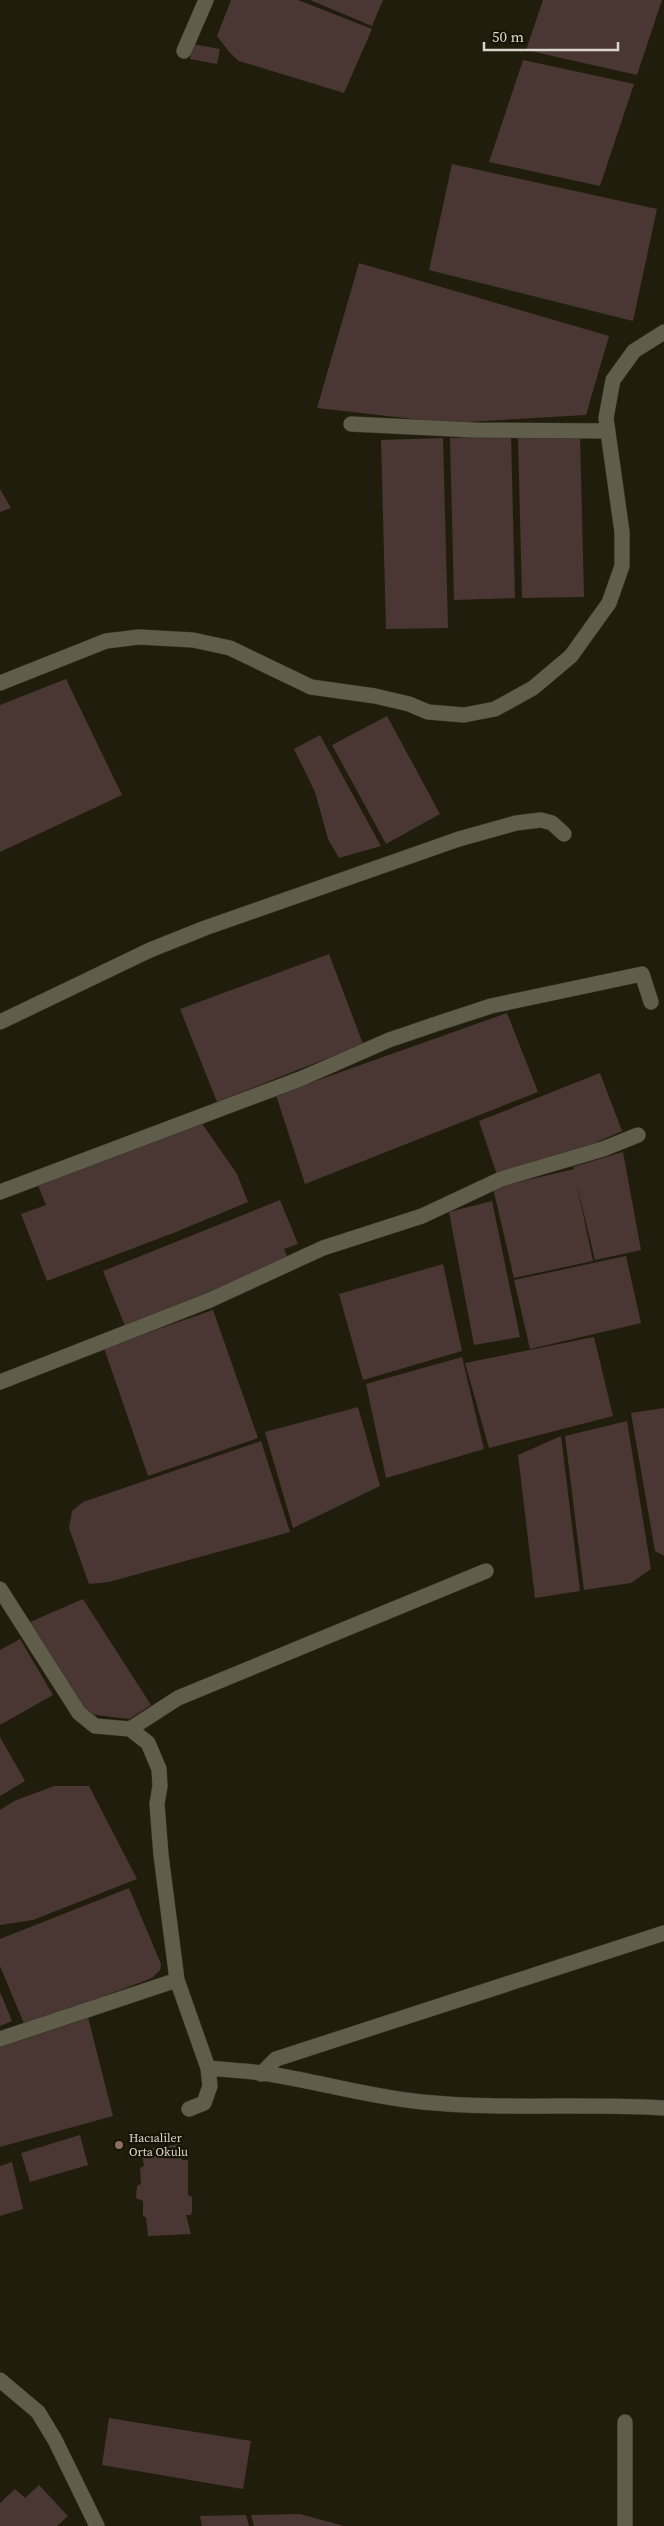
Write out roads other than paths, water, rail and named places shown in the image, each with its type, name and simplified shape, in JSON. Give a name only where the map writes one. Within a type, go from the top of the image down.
[{"type":"street","points":[[184,51],[206,0]]},
{"type":"street","points":[[0,683],[106,641],[139,636],[193,640],[230,648],[311,687],[375,696],[409,704],[428,712],[464,715],[494,708],[533,688],[571,656],[609,603],[622,566],[622,532],[606,418],[613,380],[634,352],[664,332]]},
{"type":"street","points":[[351,424],[474,430],[608,432]]},
{"type":"street","points":[[0,1022],[178,939],[459,839],[516,823],[541,820],[552,823],[564,834]]},
{"type":"street","points":[[0,1192],[300,1079],[389,1040],[491,1006],[642,974],[652,1002]]},
{"type":"street","points":[[0,1382],[201,1304],[322,1248],[422,1216],[501,1179],[603,1149],[638,1135]]},
{"type":"street","points":[[130,1729],[178,1698],[486,1570]]},
{"type":"street","points":[[0,1589],[78,1713],[95,1726],[130,1729],[148,1743],[159,1769],[160,1786],[157,1804],[160,1846],[177,1980],[208,2068],[210,2086],[204,2103],[189,2109]]},
{"type":"street","points":[[261,2074],[276,2059],[664,1933]]},
{"type":"street","points":[[0,2039],[177,1980]]},
{"type":"street","points":[[208,2068],[261,2074],[345,2091],[429,2103],[479,2107],[588,2104],[664,2108]]},
{"type":"street","points":[[0,2380],[38,2412],[55,2440],[96,2526]]},
{"type":"street","points":[[624,2526],[625,2422]]},
{"type":"place","name":"Hacıaliler Orta Okulu","points":[[119,2145]]}]
